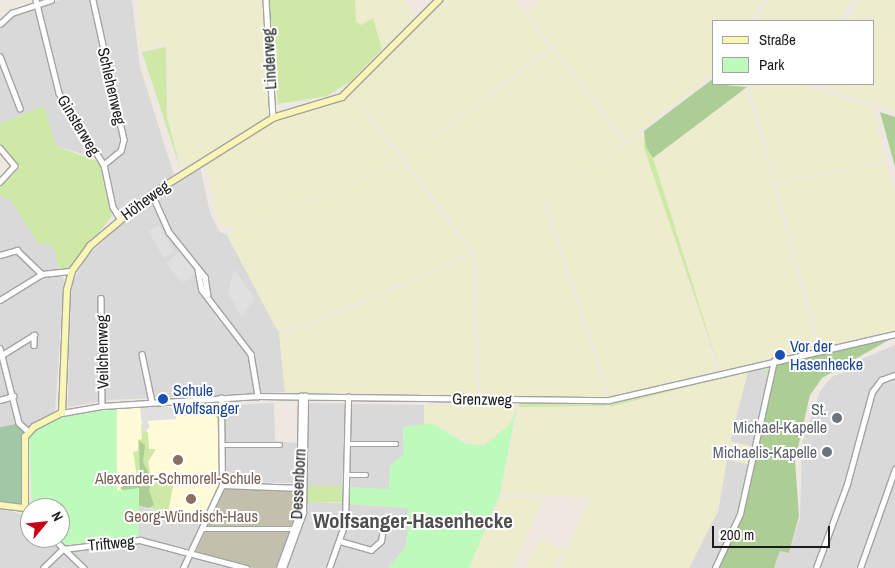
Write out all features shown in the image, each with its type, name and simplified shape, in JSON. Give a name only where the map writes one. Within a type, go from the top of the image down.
[{"type":"street","points":[[0,24],[12,13],[36,2],[51,0]]},
{"type":"street","name":"Schlehenweg","points":[[93,0],[124,140],[121,151],[104,164]]},
{"type":"street","name":"Linderweg","points":[[266,0],[273,118]]},
{"type":"street","name":"Höheweg","points":[[62,413],[62,330],[72,271],[90,246],[120,218],[152,194],[273,118],[342,97],[439,0]]},
{"type":"street","name":"Ginsterweg","points":[[36,2],[59,93],[104,164],[113,207],[120,218]]},
{"type":"street","points":[[0,56],[20,108]]},
{"type":"street","points":[[0,148],[15,166],[0,182]]},
{"type":"street","points":[[152,194],[169,232],[208,282],[208,296]]},
{"type":"street","points":[[0,255],[17,250],[42,274]]},
{"type":"street","points":[[198,270],[200,286],[251,354],[258,396]]},
{"type":"street","points":[[0,300],[42,274],[72,271]]},
{"type":"street","name":"Veilchenweg","points":[[101,298],[102,406]]},
{"type":"street","name":"Grenzweg","points":[[62,413],[102,406],[258,396],[609,400],[774,360],[895,334]]},
{"type":"street","points":[[2,355],[34,335],[34,345]]},
{"type":"street","points":[[0,348],[19,423],[29,432]]},
{"type":"street","points":[[142,354],[152,402]]},
{"type":"street","points":[[715,568],[740,514],[774,360]]},
{"type":"street","points":[[816,568],[848,481],[872,392],[881,380],[895,375]]},
{"type":"street","points":[[0,400],[13,396]]},
{"type":"street","name":"Dessenborn","points":[[279,568],[295,529],[300,488],[303,396]]},
{"type":"street","name":"Dessenborn","points":[[283,568],[302,521],[303,396]]},
{"type":"street","points":[[329,568],[340,542],[346,475],[348,397]]},
{"type":"street","points":[[183,568],[222,485],[221,398]]},
{"type":"street","points":[[25,498],[24,445],[29,432],[62,413]]},
{"type":"street","points":[[347,444],[396,444]]},
{"type":"street","points":[[222,445],[280,445]]},
{"type":"street","points":[[860,568],[895,468]]},
{"type":"street","points":[[346,475],[366,475]]},
{"type":"street","points":[[222,485],[300,488]]},
{"type":"street","points":[[0,505],[20,507]]},
{"type":"street","points":[[340,542],[371,550],[381,541],[384,521]]},
{"type":"street","points":[[202,529],[295,529]]},
{"type":"street","name":"Triftweg","points":[[70,547],[140,540],[235,567],[246,568]]},
{"type":"street","points":[[43,568],[63,548],[84,568]]},
{"type":"shaded area","points":[[60,0],[132,0],[140,67],[174,175],[121,210],[115,206],[107,168],[96,158],[56,146],[44,106],[0,124],[0,27],[17,13]]},
{"type":"shaded area","points":[[200,166],[210,213],[220,232],[227,235],[279,332],[285,392],[109,400],[68,407],[69,305],[72,284],[86,257],[144,204]]},
{"type":"shaded area","points":[[0,195],[12,202],[38,243],[53,245],[64,281],[55,412],[23,431],[16,424],[0,427]]},
{"type":"shaded area","points":[[159,225],[174,252],[164,258],[149,231]]},
{"type":"shaded area","points":[[180,252],[196,272],[182,284],[166,263]]},
{"type":"shaded area","points":[[234,269],[255,299],[242,317],[228,294]]},
{"type":"shaded area","points":[[895,345],[895,568],[774,568],[781,550],[789,553],[800,518],[802,443],[820,391],[832,377],[853,369],[859,360]]},
{"type":"shaded area","points":[[763,367],[769,374],[754,447],[730,442],[748,371]]},
{"type":"shaded area","name":"Alexander-Schmorell-Schule","points":[[218,403],[219,480],[203,521],[142,506],[139,488],[117,491],[117,408]]},
{"type":"shaded area","points":[[274,403],[275,441],[297,443],[297,483],[224,482],[223,405]]},
{"type":"shaded area","points":[[308,403],[424,405],[424,426],[403,427],[404,455],[390,466],[389,490],[348,487],[348,504],[409,508],[406,547],[388,568],[286,568],[306,502],[341,503],[341,486],[307,486]]},
{"type":"shaded area","points":[[163,406],[175,408],[176,419],[147,421],[150,427],[143,434],[140,407]]},
{"type":"shaded area","points":[[727,459],[751,465],[739,513],[714,568],[689,568],[718,511]]},
{"type":"shaded area","points":[[224,488],[297,490],[296,520],[277,568],[253,568],[196,552]]},
{"type":"shaded area","points":[[136,506],[203,521],[190,549],[139,537]]},
{"type":"shaded area","points":[[0,508],[20,514],[20,548],[58,548],[61,551],[139,542],[237,568],[0,568]]},
{"type":"green space","points":[[137,0],[263,0],[269,116],[185,169],[170,137],[167,45],[141,49]]},
{"type":"green space","points":[[267,0],[355,0],[356,22],[361,25],[373,18],[382,49],[351,81],[327,96],[278,104]]},
{"type":"green space","points":[[355,0],[404,0],[416,15],[382,49],[372,19],[361,25],[356,22]]},
{"type":"green space","points":[[443,0],[515,0],[551,47],[405,160],[352,93],[379,60]]},
{"type":"green space","points":[[541,0],[763,0],[753,20],[712,20],[712,75],[626,141],[526,11]]},
{"type":"green space","points":[[768,0],[853,0],[841,20],[758,20]]},
{"type":"green space","points":[[859,0],[895,0],[895,111],[816,85],[875,85],[875,20],[849,20]]},
{"type":"green space","points":[[166,47],[167,117],[181,171],[142,52]]},
{"type":"green space","points":[[553,49],[624,143],[476,255],[405,160]]},
{"type":"green space","points":[[712,80],[712,85],[747,87],[653,158],[646,147],[644,131]]},
{"type":"green space","points":[[749,85],[806,85],[873,108],[885,161],[775,182]]},
{"type":"green space","points":[[747,87],[817,347],[720,371],[653,158]]},
{"type":"green space","points":[[351,94],[403,162],[236,231],[218,222],[206,162],[273,120],[330,106]]},
{"type":"green space","points":[[44,106],[56,146],[99,162],[112,216],[70,268],[59,268],[53,245],[38,243],[12,202],[0,195],[0,186],[21,167],[0,144],[0,124]]},
{"type":"green space","points":[[880,112],[895,117],[895,167]]},
{"type":"green space","points":[[644,131],[646,147],[653,158],[720,371],[644,148]]},
{"type":"green space","points":[[642,132],[717,371],[610,397],[546,202]]},
{"type":"green space","points":[[886,162],[895,194],[895,332],[820,346],[776,184]]},
{"type":"green space","points":[[404,163],[472,253],[316,321],[277,330],[227,235]]},
{"type":"green space","points":[[544,203],[607,398],[481,395],[475,256]]},
{"type":"green space","points":[[472,255],[477,396],[285,392],[279,333],[317,323]]},
{"type":"green space","points":[[894,337],[822,378],[810,395],[795,461],[799,516],[789,553],[780,551],[774,568],[717,568],[743,513],[776,364]]},
{"type":"green space","points":[[767,365],[769,374],[763,367],[610,407],[611,403]]},
{"type":"green space","points":[[748,371],[730,441],[754,447],[751,465],[727,459],[718,511],[689,568],[559,568],[589,497],[500,494],[519,407],[610,407]]},
{"type":"green space","points":[[218,403],[218,433],[217,418],[211,412],[191,414],[182,404]]},
{"type":"green space","points":[[520,403],[606,404],[607,406],[518,407]]},
{"type":"green space","points":[[424,405],[517,406],[510,425],[497,439],[476,446],[432,423],[424,426]]},
{"type":"green space","points":[[517,406],[500,494],[469,568],[388,568],[406,547],[409,508],[347,504],[348,487],[389,489],[390,466],[404,454],[403,427],[432,423],[466,444],[484,445],[510,425]]},
{"type":"green space","points":[[117,408],[117,491],[139,488],[139,537],[70,545],[70,498],[32,498],[29,437],[38,428],[66,415]]},
{"type":"green space","points":[[16,424],[23,431],[20,506],[0,503],[0,427]]},
{"type":"green space","points":[[141,424],[148,433],[149,449],[156,449],[148,462],[153,486],[159,478],[170,481],[191,472],[173,486],[168,513],[142,506],[133,452],[138,451],[138,440],[142,439]]},
{"type":"green space","points":[[139,441],[145,445],[143,462],[152,480],[149,490],[154,505],[149,508],[139,506],[120,488],[140,476]]},
{"type":"green space","points":[[307,486],[342,486],[342,502],[307,502]]},
{"type":"green space","points":[[499,497],[543,499],[513,568],[469,568]]},
{"type":"green space","points":[[539,540],[564,548],[554,568],[525,568]]},
{"type":"place","name":"Vor der Hasenhecke","points":[[780,355]]},
{"type":"place","name":"Schule Wolfsanger","points":[[163,399]]},
{"type":"place","name":"St. Michael-Kapelle","points":[[837,418]]},
{"type":"place","name":"Michaelis-Kapelle","points":[[827,452]]},
{"type":"place","name":"Alexander-Schmorell-Schule","points":[[178,460]]},
{"type":"place","name":"Georg-Wündisch-Haus","points":[[191,499]]},
{"type":"district","name":"Wolfsanger-Hasenhecke","points":[[413,521]]}]
